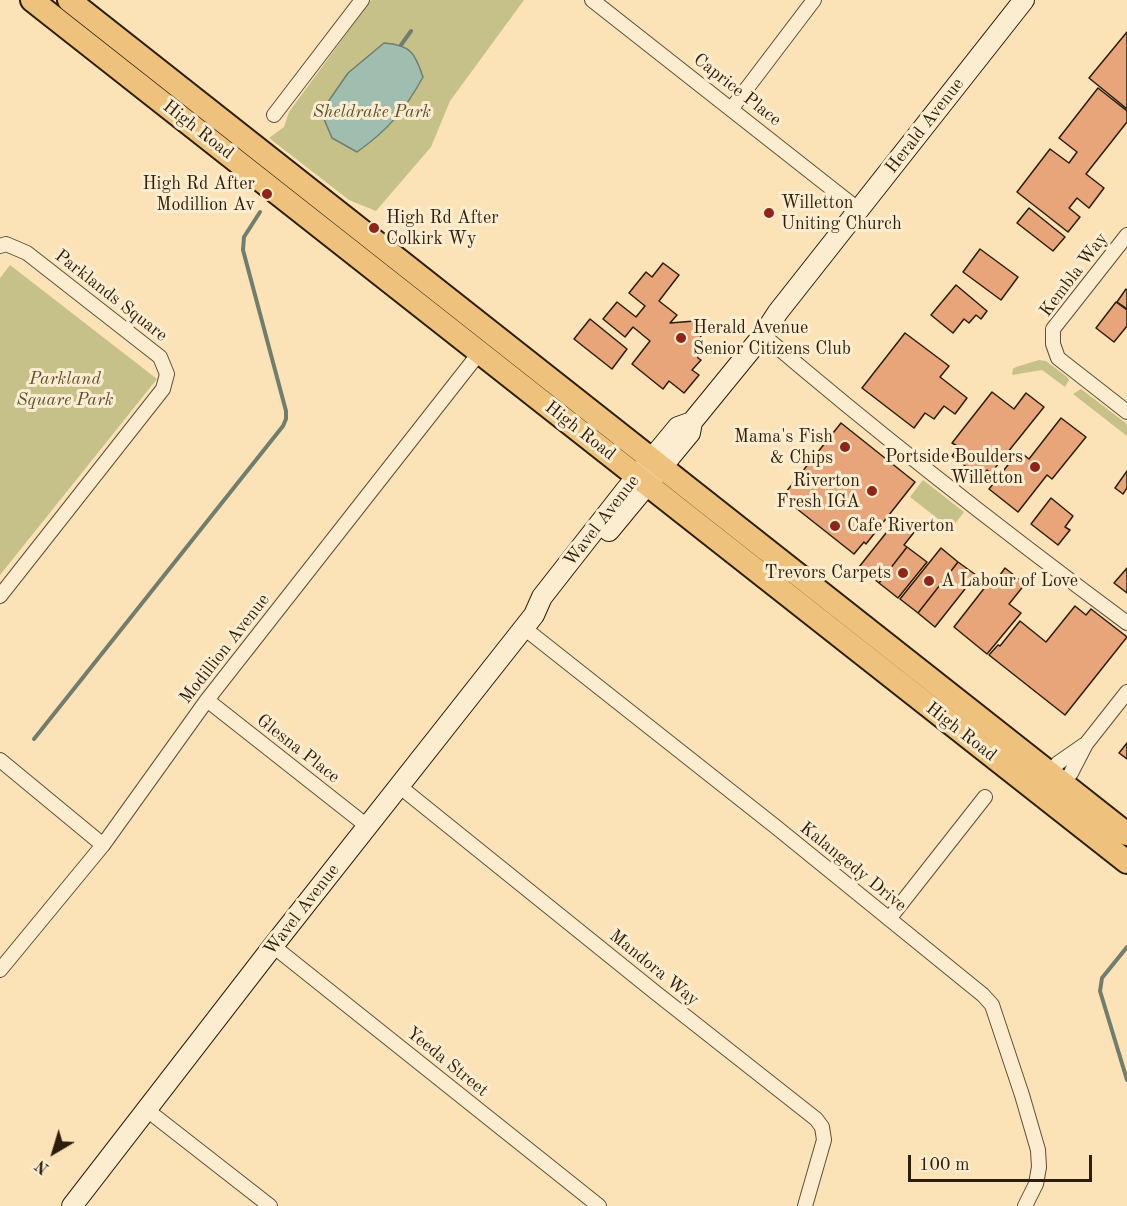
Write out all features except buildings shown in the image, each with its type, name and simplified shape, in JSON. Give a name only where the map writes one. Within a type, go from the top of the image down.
[{"type":"main road","name":"High Road","points":[[32,0],[643,481],[1050,787],[1127,834]]},
{"type":"main road","name":"High Road","points":[[69,0],[657,463],[1050,787],[1127,862]]},
{"type":"street","points":[[274,115],[362,0]]},
{"type":"street","name":"Caprice Place","points":[[592,0],[859,210]]},
{"type":"street","points":[[732,108],[814,0]]},
{"type":"street","name":"Herald Avenue","points":[[643,481],[657,463],[678,427],[692,422],[763,335],[778,312],[1024,0]]},
{"type":"street","name":"Kembla Way","points":[[1127,235],[1053,329],[1053,344],[1058,358],[1127,411]]},
{"type":"street","name":"Parklands Square","points":[[0,246],[6,244],[27,253],[160,357],[167,374],[162,389],[0,596]]},
{"type":"street","points":[[763,335],[844,405],[1014,539],[1127,623]]},
{"type":"street","name":"Modillion Avenue","points":[[0,970],[103,845],[207,700],[480,352]]},
{"type":"street","name":"Wavel Avenue","points":[[72,1206],[273,946],[529,622],[549,604],[596,546],[643,481]]},
{"type":"street","name":"Kalangedy Drive","points":[[529,622],[992,1005],[1023,1095],[1038,1150],[1039,1167],[1036,1184],[1025,1206]]},
{"type":"street","points":[[1050,787],[1058,763],[1086,744],[1127,692]]},
{"type":"street","name":"Glesna Place","points":[[207,700],[368,826]]},
{"type":"street","points":[[0,760],[103,845]]},
{"type":"street","name":"Mandora Way","points":[[399,786],[816,1119],[822,1127],[824,1140],[805,1206]]},
{"type":"street","points":[[888,919],[985,797]]},
{"type":"street","name":"Yeeda Street","points":[[273,946],[599,1206]]},
{"type":"street","points":[[147,1110],[270,1206]]},
{"type":"green space","name":"Sheldrake Park","points":[[371,0],[524,0],[450,101],[431,147],[376,211],[349,200],[269,138],[284,127],[289,112]]},
{"type":"green space","name":"Parkland Square Park","points":[[10,265],[157,379],[0,575],[0,278]]},
{"type":"green space","points":[[1039,360],[1046,361],[1067,377],[1069,380],[1065,387],[1042,370],[1012,375],[1016,367]]},
{"type":"green space","points":[[1081,389],[1127,424],[1127,436],[1073,394]]},
{"type":"green space","points":[[923,480],[964,512],[951,529],[910,497]]},
{"type":"shaded area","points":[[384,43],[406,48],[411,52],[423,77],[395,119],[357,152],[332,138],[321,112],[348,73]]},
{"type":"waterway","points":[[401,45],[411,31]]},
{"type":"waterway","points":[[34,739],[283,426],[286,411],[243,250],[244,237],[260,212]]},
{"type":"waterway","points":[[1127,947],[1102,978],[1100,991],[1127,1080]]},
{"type":"place","name":"High Rd After Modillion Av","points":[[267,194]]},
{"type":"place","name":"Willetton Uniting Church","points":[[769,213]]},
{"type":"place","name":"High Rd After Colkirk Wy","points":[[374,228]]},
{"type":"place","name":"Herald Avenue Senior Citizens Club","points":[[681,338]]},
{"type":"place","name":"Mama's Fish & Chips","points":[[845,447]]},
{"type":"place","name":"Portside Boulders Willetton","points":[[1035,467]]},
{"type":"place","name":"Riverton Fresh IGA","points":[[872,491]]},
{"type":"place","name":"Cafe Riverton","points":[[835,526]]},
{"type":"place","name":"Trevors Carpets","points":[[903,573]]},
{"type":"place","name":"A Labour of Love","points":[[929,581]]}]
